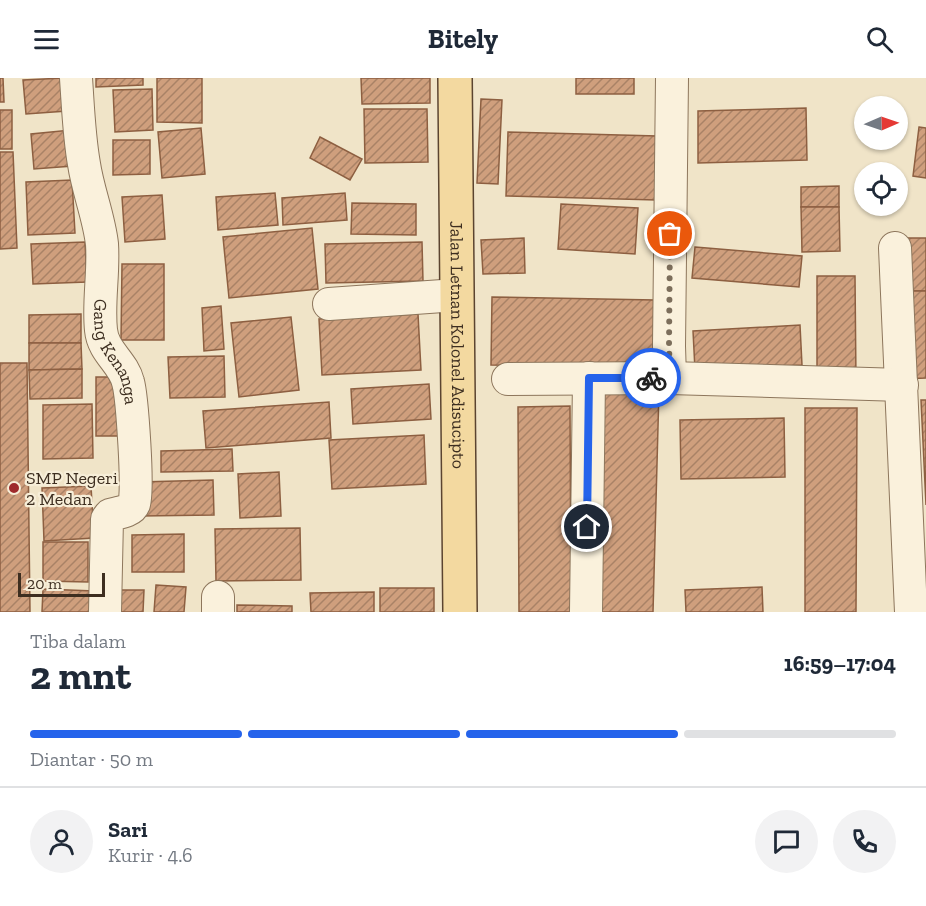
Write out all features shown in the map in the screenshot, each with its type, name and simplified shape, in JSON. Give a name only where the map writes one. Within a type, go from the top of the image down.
[{"type":"main road","name":"Jalan Letnan Kolonel Adisucipto","points":[[455,78],[460,612]]},
{"type":"street","name":"Gang Kenanga","points":[[76,78],[84,164],[100,227],[102,245],[101,330],[103,342],[128,381],[132,409],[134,504],[130,509],[110,515],[107,519],[105,612]]},
{"type":"street","points":[[670,378],[672,78]]},
{"type":"street","points":[[895,248],[902,386],[918,535],[911,612]]},
{"type":"street","points":[[329,304],[457,295]]},
{"type":"street","points":[[586,612],[589,378]]},
{"type":"street","points":[[508,379],[670,378],[902,386]]},
{"type":"building","points":[[0,78],[3,78],[4,102],[0,102]]},
{"type":"building","points":[[64,78],[67,111],[26,114],[23,80]]},
{"type":"building","points":[[96,78],[143,78],[143,85],[96,87]]},
{"type":"building","points":[[157,78],[202,78],[202,123],[157,122]]},
{"type":"building","points":[[361,78],[430,78],[430,103],[362,104]]},
{"type":"building","points":[[576,78],[634,78],[634,94],[576,94]]},
{"type":"building","points":[[152,89],[153,130],[115,132],[113,90]]},
{"type":"building","points":[[481,99],[502,100],[498,184],[477,183]]},
{"type":"building","points":[[806,108],[807,160],[698,163],[698,111]]},
{"type":"building","points":[[364,109],[427,109],[428,162],[365,163]]},
{"type":"building","points":[[0,110],[12,110],[12,149],[0,149]]},
{"type":"building","points":[[919,127],[926,128],[926,178],[913,176]]},
{"type":"building","points":[[201,128],[205,174],[162,178],[158,132]]},
{"type":"building","points":[[71,130],[73,166],[34,169],[31,134]]},
{"type":"building","points":[[508,132],[657,136],[656,200],[506,196]]},
{"type":"building","points":[[320,137],[362,159],[350,180],[310,158]]},
{"type":"building","points":[[113,140],[150,140],[150,174],[113,175]]},
{"type":"building","points":[[0,152],[13,152],[17,248],[0,249]]},
{"type":"building","points":[[72,180],[75,233],[28,235],[26,182]]},
{"type":"building","points":[[839,186],[839,207],[801,207],[801,187]]},
{"type":"building","points":[[275,193],[278,225],[218,230],[216,197]]},
{"type":"building","points":[[345,193],[347,220],[283,225],[282,198]]},
{"type":"building","points":[[162,195],[165,239],[125,242],[122,197]]},
{"type":"building","points":[[352,203],[416,204],[416,235],[351,234]]},
{"type":"building","points":[[561,204],[638,208],[635,254],[558,249]]},
{"type":"building","points":[[801,207],[839,207],[840,251],[802,252]]},
{"type":"building","points":[[312,228],[318,289],[229,298],[223,237]]},
{"type":"building","points":[[524,238],[525,273],[483,274],[481,240]]},
{"type":"building","points":[[902,238],[926,238],[926,291],[902,291]]},
{"type":"building","points":[[85,242],[87,282],[33,284],[31,244]]},
{"type":"building","points":[[422,242],[423,281],[326,283],[325,244]]},
{"type":"building","points":[[695,247],[802,256],[799,287],[692,278]]},
{"type":"building","points":[[122,264],[164,264],[164,340],[121,340]]},
{"type":"building","points":[[817,276],[855,276],[856,380],[817,380]]},
{"type":"building","points":[[902,291],[926,291],[926,378],[903,379]]},
{"type":"building","points":[[492,297],[655,300],[654,368],[491,365]]},
{"type":"building","points":[[221,306],[224,349],[204,351],[202,308]]},
{"type":"building","points":[[81,314],[81,343],[29,343],[29,315]]},
{"type":"building","points":[[418,314],[421,370],[322,375],[319,319]]},
{"type":"building","points":[[291,317],[299,390],[239,397],[231,323]]},
{"type":"building","points":[[800,325],[802,365],[695,370],[693,331]]},
{"type":"building","points":[[29,343],[81,343],[82,369],[29,370]]},
{"type":"building","points":[[224,356],[225,397],[170,398],[168,357]]},
{"type":"building","name":"SMP Negeri 2 Medan","points":[[0,363],[27,363],[30,612],[0,612]]},
{"type":"building","points":[[82,369],[82,398],[30,399],[29,370]]},
{"type":"building","points":[[96,377],[119,377],[119,436],[96,436]]},
{"type":"building","points":[[429,384],[431,419],[353,424],[351,389]]},
{"type":"building","points":[[604,389],[659,390],[653,612],[598,612]]},
{"type":"building","points":[[921,400],[926,400],[926,505]]},
{"type":"building","points":[[329,402],[331,438],[206,448],[203,411]]},
{"type":"building","points":[[92,404],[93,458],[43,459],[43,405]]},
{"type":"building","points":[[570,406],[571,612],[519,612],[518,407]]},
{"type":"building","points":[[805,408],[857,408],[856,612],[805,612]]},
{"type":"building","points":[[784,418],[785,477],[681,479],[680,420]]},
{"type":"building","points":[[424,435],[426,484],[332,489],[329,440]]},
{"type":"building","points":[[232,449],[233,471],[161,472],[161,451]]},
{"type":"building","points":[[279,472],[281,516],[240,518],[238,474]]},
{"type":"building","points":[[213,480],[214,515],[141,516],[140,482]]},
{"type":"building","points":[[91,486],[94,538],[44,541],[42,488]]},
{"type":"building","points":[[300,528],[301,580],[216,581],[215,529]]},
{"type":"building","points":[[184,534],[184,572],[132,572],[132,535]]},
{"type":"building","points":[[43,542],[88,542],[88,582],[43,581]]},
{"type":"building","points":[[156,585],[186,587],[184,612],[154,612]]},
{"type":"building","points":[[762,587],[763,612],[686,612],[685,590]]},
{"type":"building","points":[[380,588],[434,588],[434,612],[380,612]]},
{"type":"building","points":[[43,589],[94,591],[94,612],[42,612]]},
{"type":"building","points":[[118,590],[144,590],[143,612],[117,612]]},
{"type":"building","points":[[374,592],[374,612],[311,612],[310,593]]},
{"type":"building","points":[[237,605],[292,606],[292,612],[237,612]]},
{"type":"way so far","points":[[651,378],[670,378],[670,234]]},
{"type":"place","name":"SMP Negeri 2 Medan","points":[[14,488]]},
{"type":"route","points":[[587,527],[589,378],[651,378]]}]
